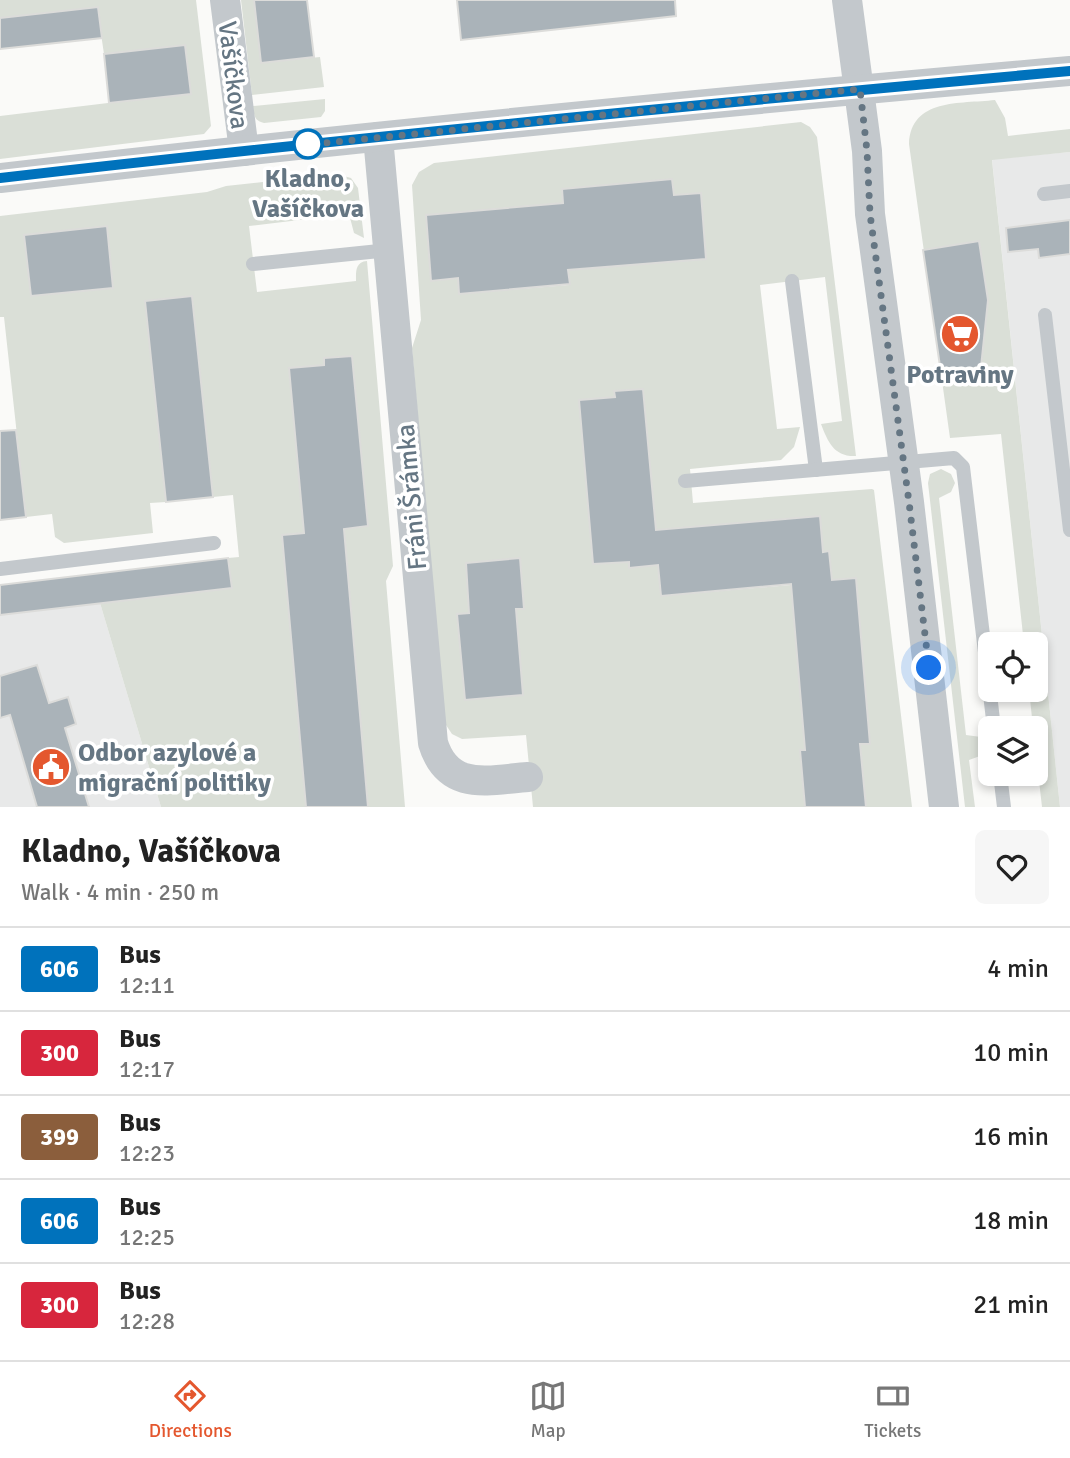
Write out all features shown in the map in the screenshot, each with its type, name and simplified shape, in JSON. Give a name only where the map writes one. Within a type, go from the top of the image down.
[{"type":"street","name":"Vašíčkova","points":[[225,0],[244,151]]},
{"type":"street","points":[[847,0],[867,151],[870,214],[904,463],[944,807]]},
{"type":"street","name":"Vašíčkova","points":[[0,178],[378,137],[1070,71]]},
{"type":"street","name":"Fráni Šrámka","points":[[378,137],[433,743],[443,765],[461,778],[480,781],[528,777]]},
{"type":"lane","points":[[1044,194],[1070,191]]},
{"type":"lane","points":[[253,264],[389,250]]},
{"type":"lane","points":[[792,281],[816,470]]},
{"type":"lane","points":[[1045,315],[1070,530]]},
{"type":"lane","points":[[685,481],[954,458],[963,467],[994,716]]},
{"type":"lane","points":[[0,569],[214,543]]},
{"type":"lane","points":[[1001,786],[1004,807]]},
{"type":"shaded area","points":[[0,0],[196,0],[211,126],[204,134],[0,159],[0,116],[191,93],[185,45],[104,54],[97,7],[0,18]]},
{"type":"shaded area","points":[[241,0],[254,0],[261,63],[320,57],[324,87],[252,95]]},
{"type":"shaded area","points":[[325,99],[325,111],[321,117],[264,123],[256,119],[253,106]]},
{"type":"shaded area","points":[[995,100],[1005,118],[1008,136],[1070,129],[1070,152],[992,160],[1042,632],[1023,632],[1001,434],[950,438],[909,144],[918,118],[940,106]]},
{"type":"shaded area","points":[[801,122],[810,127],[817,137],[856,456],[837,451],[829,442],[821,424],[842,421],[825,277],[760,285],[777,429],[800,427],[794,447],[781,460],[690,469],[693,503],[874,490],[912,807],[866,807],[860,744],[870,743],[856,579],[832,580],[828,551],[823,552],[819,516],[656,530],[643,389],[615,391],[615,397],[579,401],[593,564],[629,562],[629,568],[658,565],[661,596],[791,585],[805,750],[801,750],[805,807],[533,807],[526,735],[462,739],[452,734],[444,722],[412,348],[421,320],[412,185],[419,172],[434,163]],"holes":[[[672,179],[674,195],[706,259],[597,268],[567,254],[569,285],[460,294],[458,278],[431,280],[426,215],[535,205],[565,219],[563,189]],[[520,558],[524,608],[516,609],[523,695],[458,614],[469,613],[466,563]]]},
{"type":"shaded area","points":[[1070,152],[1070,807],[1060,807],[1048,693],[1048,632],[1042,632],[992,159]]},
{"type":"shaded area","points":[[336,174],[351,178],[358,188],[364,238],[354,233],[349,214],[249,226],[257,292],[356,281],[358,265],[367,261],[393,566],[386,581],[405,807],[368,807],[344,529],[368,526],[352,356],[324,358],[324,365],[289,368],[304,533],[282,536],[306,807],[161,807],[100,603],[232,588],[228,558],[239,557],[233,495],[213,497],[192,296],[145,301],[166,502],[150,503],[153,533],[64,543],[55,537],[52,514],[26,517],[4,317],[0,317],[0,216],[207,192],[226,186]],"holes":[[[107,226],[113,287],[32,296],[25,235]]]},
{"type":"shaded area","points":[[941,469],[951,474],[955,483],[951,492],[939,498],[966,735],[978,737],[978,757],[969,760],[975,807],[965,807],[928,483],[930,474]]},
{"type":"shaded area","points":[[100,603],[161,807],[0,807],[0,615]]},
{"type":"shaded area","points":[[1048,693],[1060,807],[1042,807],[1040,786],[1048,786],[1048,716],[1032,716],[1030,702],[1048,702]]},
{"type":"building","points":[[254,0],[307,0],[314,57],[261,63]]},
{"type":"building","points":[[457,0],[675,0],[676,16],[461,40]]},
{"type":"building","points":[[98,7],[102,38],[0,49],[0,18]]},
{"type":"building","points":[[185,45],[191,94],[109,103],[104,54]]},
{"type":"building","points":[[672,179],[674,195],[701,193],[706,259],[568,270],[570,284],[459,294],[458,278],[431,281],[426,215],[563,203],[562,189]]},
{"type":"building","points":[[1070,220],[1070,254],[1039,258],[1038,249],[1008,252],[1006,228]]},
{"type":"building","points":[[107,226],[113,288],[31,296],[24,235]]},
{"type":"building","name":"Potraviny","points":[[979,241],[988,300],[981,367],[941,373],[923,250]]},
{"type":"building","points":[[192,296],[213,497],[166,502],[145,301]]},
{"type":"building","points":[[352,356],[368,526],[344,529],[368,807],[306,807],[282,535],[304,533],[289,368],[324,365],[324,358]]},
{"type":"building","points":[[643,389],[656,530],[820,516],[823,552],[829,551],[832,580],[856,578],[870,744],[860,744],[866,807],[805,807],[800,750],[805,750],[791,584],[661,596],[658,565],[629,568],[629,562],[593,564],[579,400],[615,397],[614,391]]},
{"type":"building","points":[[16,430],[26,517],[0,520],[0,431]]},
{"type":"building","points":[[228,558],[232,588],[0,615],[0,585]]},
{"type":"building","points":[[520,558],[524,609],[516,609],[523,695],[465,700],[457,614],[469,613],[466,563]]},
{"type":"building","name":"Odbor azylové a migrační politiky","points":[[37,665],[49,703],[68,697],[76,724],[65,728],[89,807],[37,807],[10,715],[0,718],[0,676]]},
{"type":"bus line","name":"606","points":[[0,178],[378,137],[1070,71]]},
{"type":"place","name":"Kladno, Vašíčkova","points":[[308,144]]},
{"type":"place","name":"Potraviny","points":[[960,334]]},
{"type":"place","name":"Odbor azylové a migrační politiky","points":[[51,767]]},
{"type":"route","points":[[308,144],[305,145],[860,89],[870,214],[929,668]]}]
